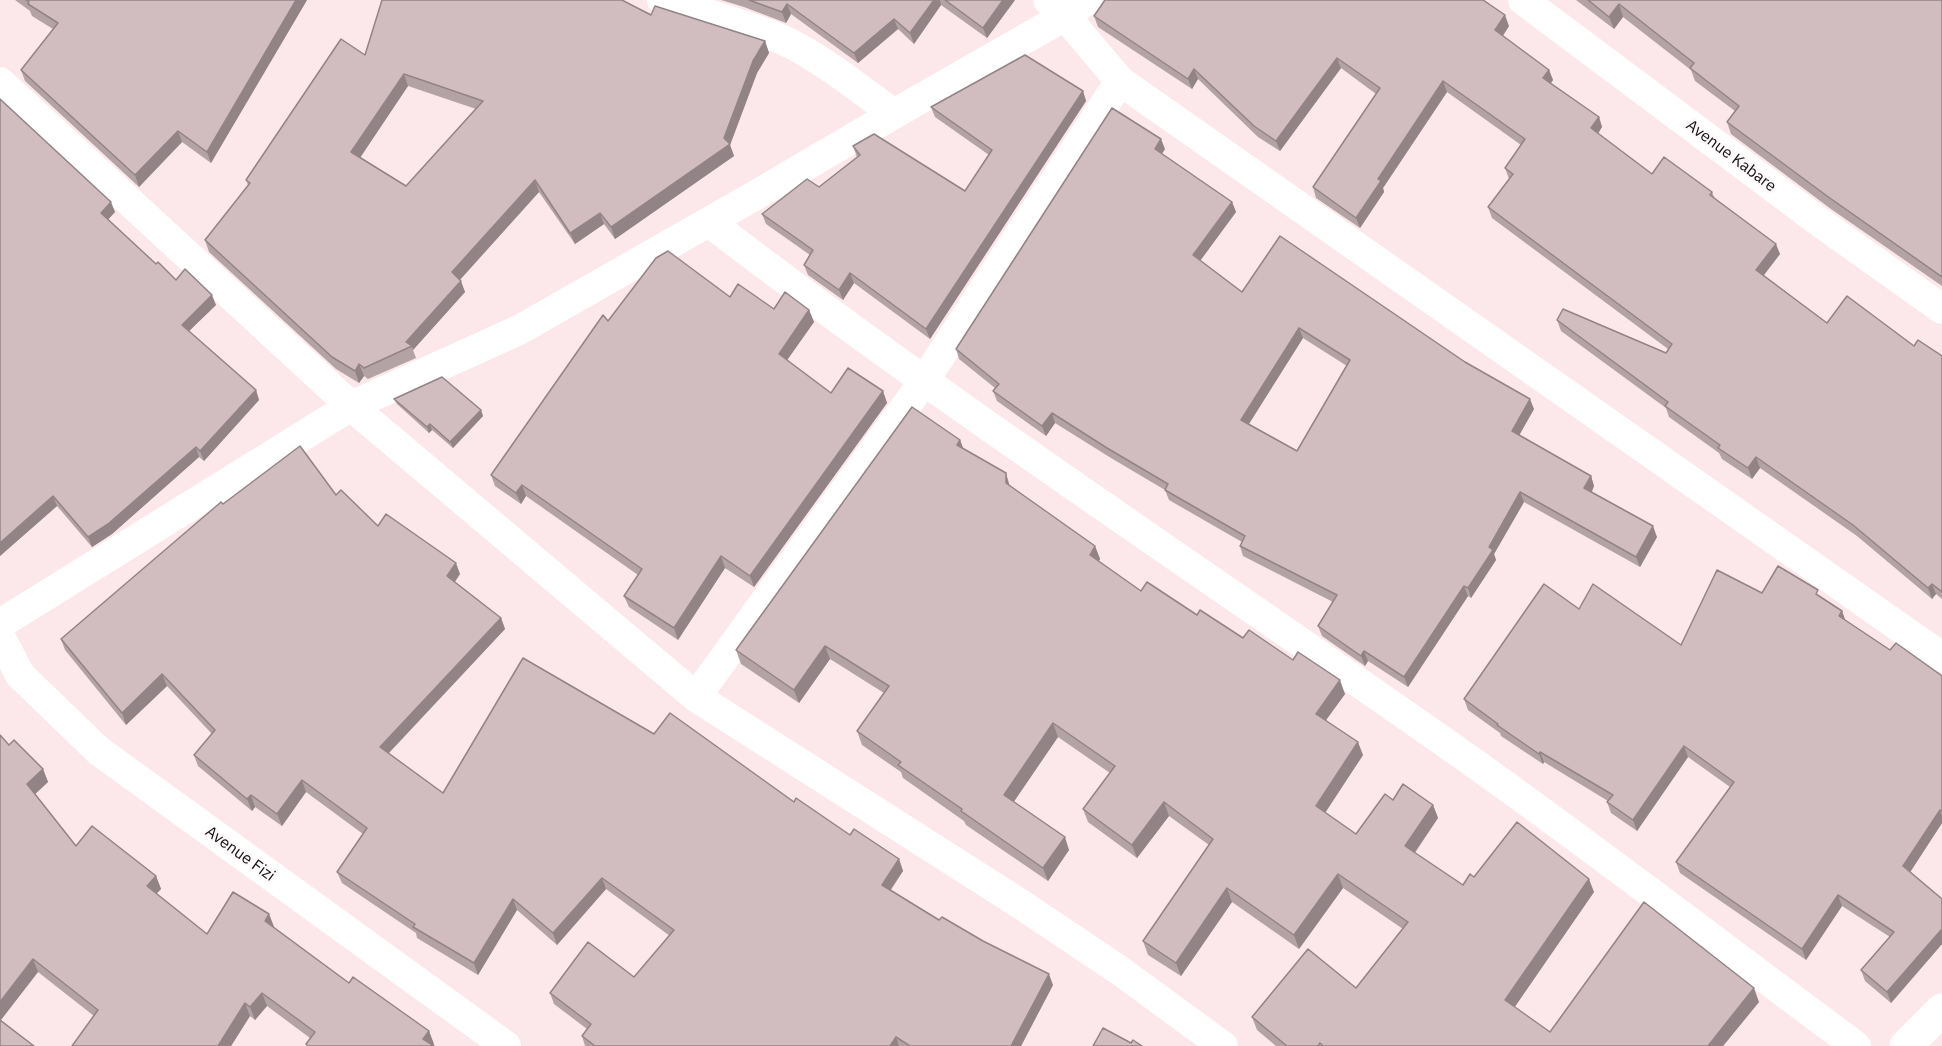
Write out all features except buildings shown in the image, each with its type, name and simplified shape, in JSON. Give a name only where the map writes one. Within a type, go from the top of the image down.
[{"type":"highway","points":[[1906,1046],[1942,1010]]},
{"type":"street","points":[[662,0],[745,24],[786,42],[835,72],[894,114]]},
{"type":"street","name":"Avenue Kabare","points":[[1523,0],[1821,223],[1942,309]]},
{"type":"street","points":[[0,624],[351,406],[519,330],[801,170],[1067,5],[1120,81],[1942,657]]},
{"type":"street","points":[[696,697],[924,381],[1120,81]]},
{"type":"street","points":[[0,82],[351,406],[696,697],[1119,970],[1223,1046]]},
{"type":"street","points":[[709,222],[924,381],[1476,765],[1856,1046]]},
{"type":"street","name":"Avenue Fizi","points":[[0,636],[20,675],[99,750],[506,1046]]}]
